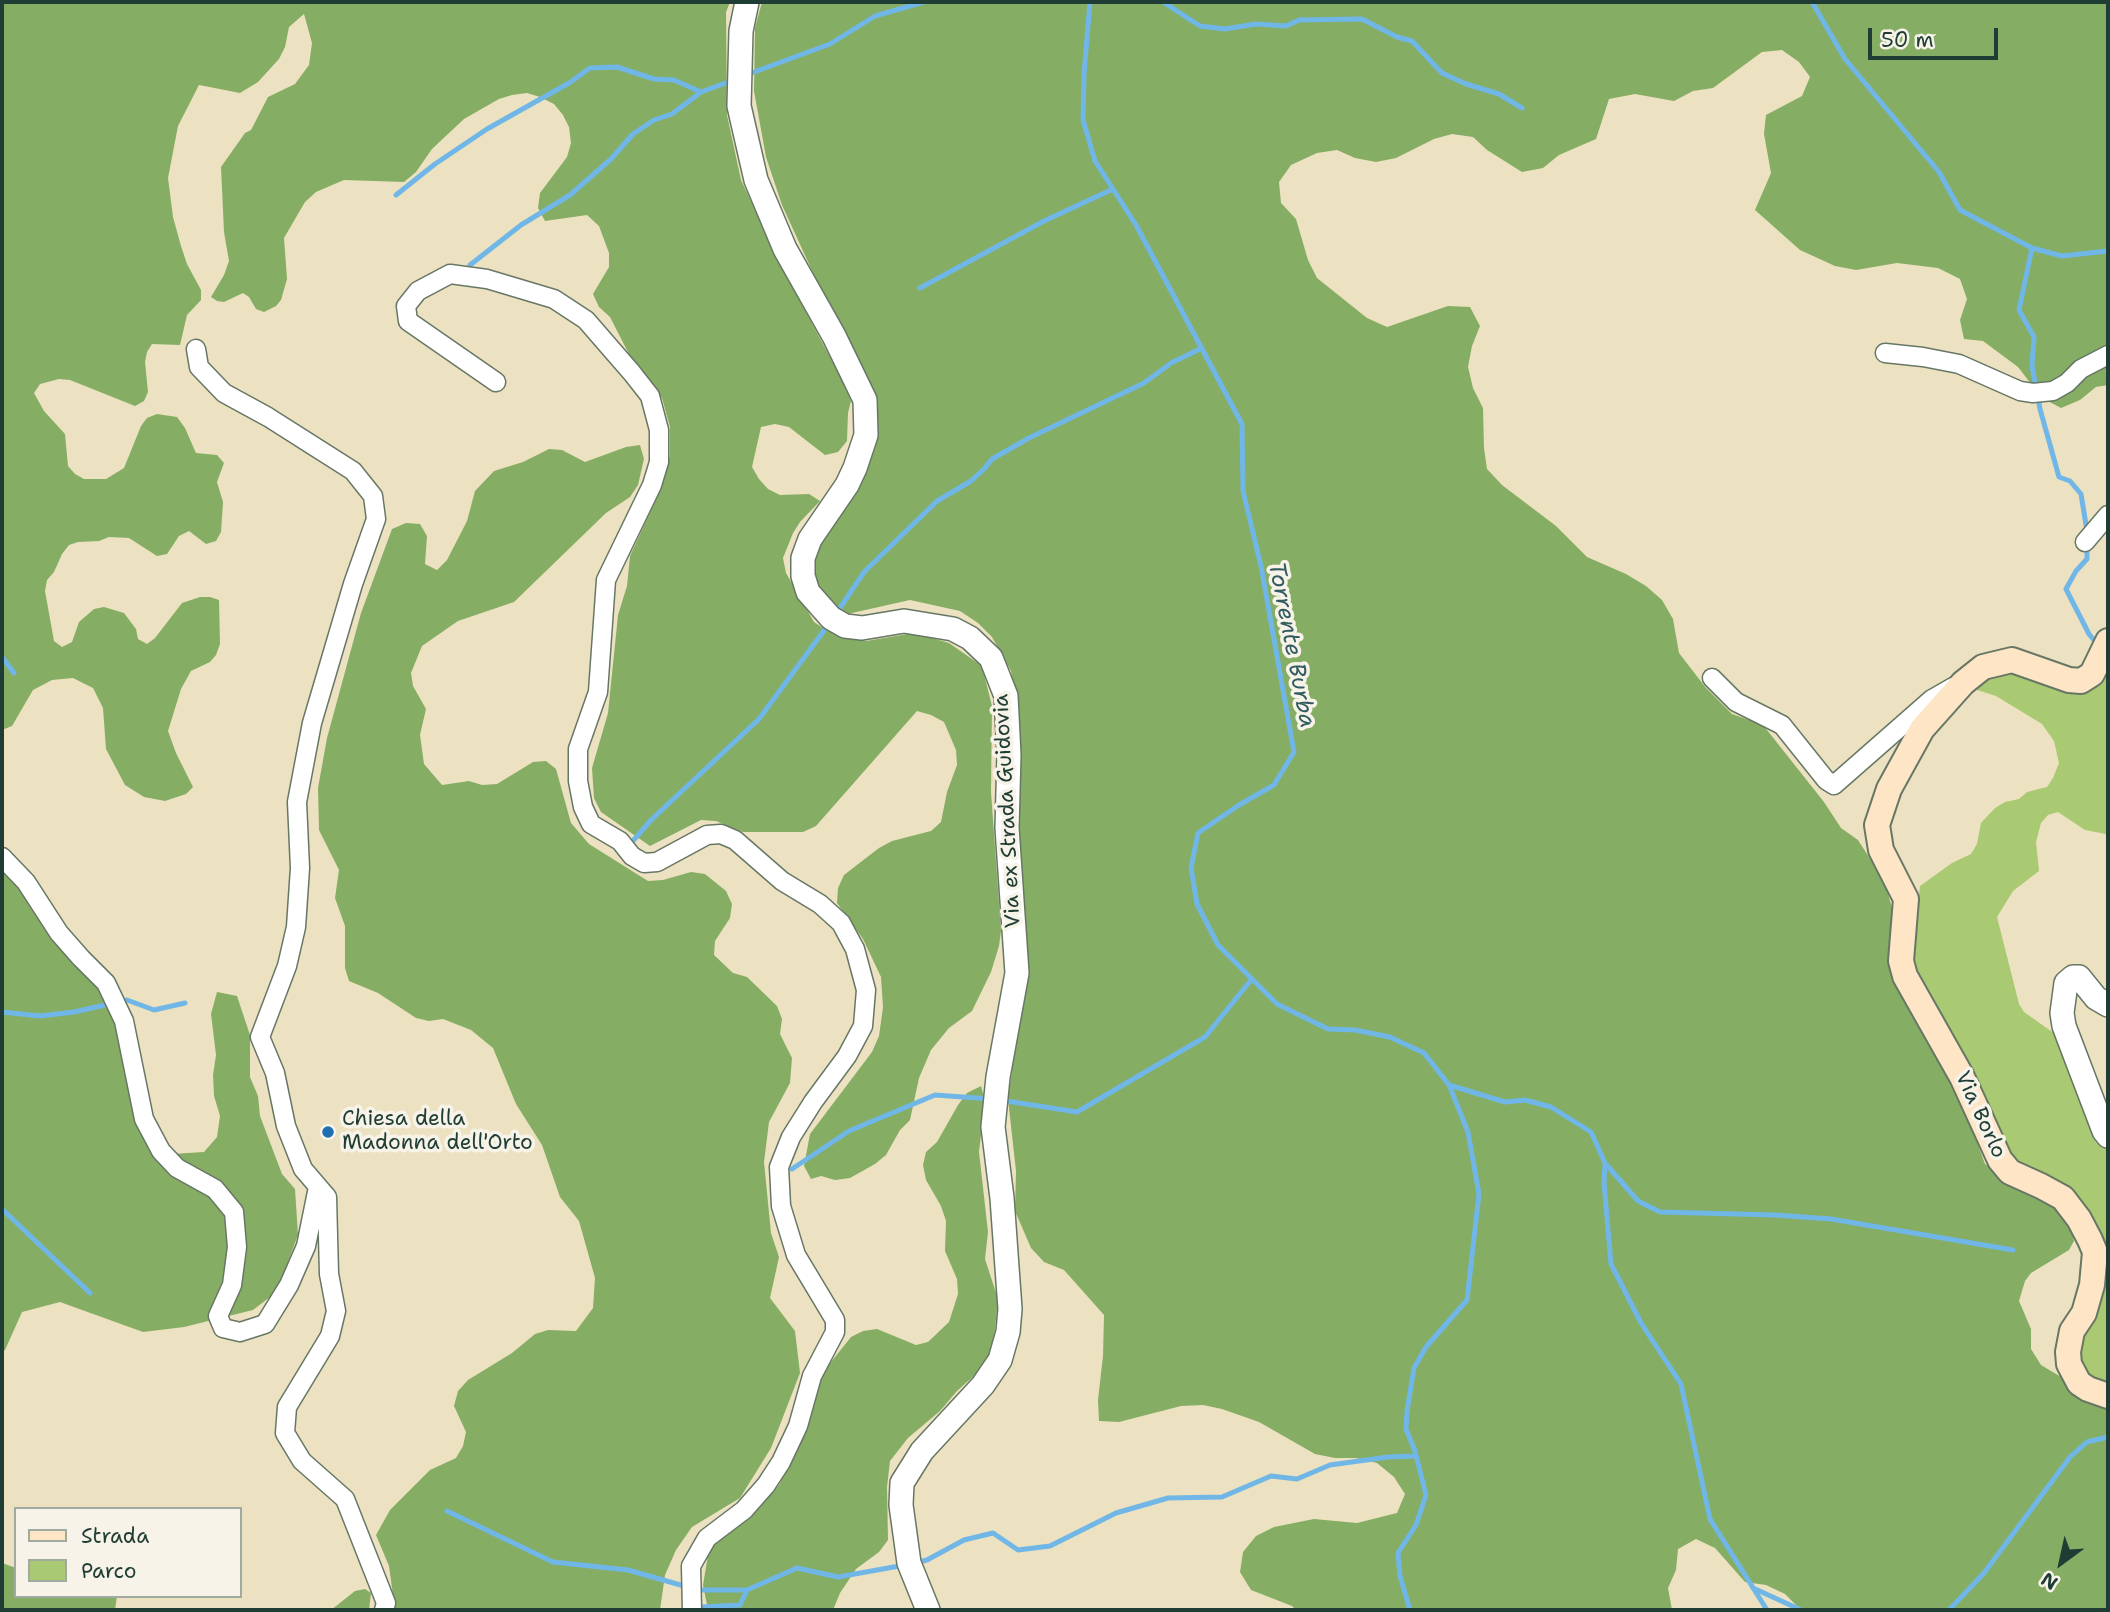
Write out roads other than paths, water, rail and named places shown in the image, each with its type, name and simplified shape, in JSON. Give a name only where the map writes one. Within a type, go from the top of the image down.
[{"type":"main road","points":[[1963,683],[1983,667],[2012,660],[2069,680],[2081,681],[2092,674],[2108,641]]},
{"type":"main road","name":"Via Borlo","points":[[1963,683],[1939,708],[1913,743],[1889,789],[1877,825],[1881,850],[1906,899],[1901,961],[1905,976],[1962,1077],[2000,1160],[2010,1172],[2042,1185],[2063,1198],[2079,1219],[2090,1240],[2095,1252],[2091,1293],[2084,1313],[2072,1331],[2069,1364],[2079,1383],[2108,1396]]},
{"type":"street","name":"Via ex Strada Guidovia","points":[[747,2],[741,31],[739,106],[756,180],[785,249],[834,336],[865,400],[866,435],[858,461],[847,485],[810,539],[803,558],[803,576],[808,592],[831,618],[845,626],[862,628],[904,621],[953,629],[970,638],[991,658],[1006,696],[1009,755],[1007,828],[1017,973],[998,1077],[993,1127],[1002,1198],[1010,1309],[1008,1332],[1000,1360],[984,1385],[922,1451],[902,1483],[902,1516],[909,1563],[928,1610]]},
{"type":"street","points":[[496,382],[408,321],[406,306],[418,291],[450,274],[487,279],[554,299],[586,320],[632,373],[649,396],[659,430],[659,462],[652,485],[607,580],[598,692],[578,749],[578,781],[583,807],[591,824],[620,841],[632,856],[644,863],[657,862],[707,835],[721,834],[735,840],[782,881],[820,904],[841,923],[855,950],[866,990],[863,1026],[847,1056],[790,1137],[779,1167],[781,1206],[796,1255],[835,1320],[835,1332],[812,1376],[798,1426],[781,1462],[766,1485],[744,1510],[707,1538],[691,1566],[692,1610]]},
{"type":"street","points":[[196,349],[199,367],[224,393],[268,416],[353,471],[373,496],[376,519],[312,723],[297,802],[299,868],[296,927],[287,967],[260,1037],[275,1073],[286,1126],[303,1169],[327,1197],[330,1274],[336,1311],[330,1335],[287,1407],[285,1433],[302,1461],[345,1499],[386,1603],[384,1610]]},
{"type":"street","points":[[1885,354],[1923,357],[1959,365],[2020,391],[2033,393],[2053,391],[2067,383],[2081,369],[2108,355]]},
{"type":"street","points":[[2085,542],[2108,515]]},
{"type":"street","points":[[1712,678],[1735,702],[1782,725],[1826,780],[1834,785],[1932,699],[1963,683]]},
{"type":"street","points":[[2,857],[26,882],[59,933],[106,983],[124,1021],[144,1119],[161,1151],[177,1168],[215,1189],[234,1212],[237,1247],[232,1285],[218,1316],[223,1328],[240,1332],[265,1324],[289,1286],[306,1246],[318,1187]]},
{"type":"street","points":[[2108,1005],[2096,998],[2078,977],[2073,976],[2066,983],[2062,1013],[2064,1026],[2108,1136]]},
{"type":"waterway","points":[[746,75],[830,44],[875,16],[924,2]]},
{"type":"waterway","name":"Torrente Burba","points":[[1090,2],[1083,120],[1095,161],[1136,225],[1242,424],[1243,491],[1261,566],[1294,752],[1274,785],[1198,833],[1191,868],[1197,904],[1218,945],[1277,1004],[1328,1029],[1355,1030],[1390,1037],[1424,1053],[1449,1085],[1468,1132],[1479,1194],[1467,1300],[1426,1347],[1414,1368],[1407,1411],[1406,1429],[1415,1451],[1426,1495],[1416,1525],[1398,1553],[1400,1576],[1410,1610]]},
{"type":"waterway","points":[[1163,2],[1200,26],[1225,29],[1256,24],[1286,26],[1299,20],[1362,19],[1397,37],[1412,41],[1442,73],[1499,94],[1522,108]]},
{"type":"waterway","points":[[1812,2],[1845,59],[1939,172],[1960,210],[2032,248],[2062,256],[2108,251]]},
{"type":"waterway","points":[[396,195],[435,164],[487,129],[569,83],[590,68],[617,67],[654,79],[674,80],[701,92],[734,80]]},
{"type":"waterway","points":[[470,265],[521,225],[570,195],[611,159],[633,134],[654,120],[672,114],[701,92]]},
{"type":"waterway","points":[[920,288],[1044,221],[1113,189]]},
{"type":"waterway","points":[[2032,248],[2019,310],[2034,337],[2032,366],[2040,409],[2059,477],[2070,481],[2081,494],[2087,531]]},
{"type":"waterway","points":[[836,614],[864,572],[937,501],[971,481],[992,459],[1029,438],[1144,383],[1171,363],[1202,348]]},
{"type":"waterway","points":[[2087,544],[2087,559],[2076,571],[2066,589],[2089,634],[2098,645]]},
{"type":"waterway","points":[[632,842],[651,820],[759,719],[828,625]]},
{"type":"waterway","points":[[2,657],[14,673]]},
{"type":"waterway","points":[[1000,1100],[1077,1112],[1205,1037],[1251,980]]},
{"type":"waterway","points":[[2,1012],[40,1016],[74,1012],[127,1000],[154,1010],[185,1003]]},
{"type":"waterway","points":[[1449,1085],[1505,1102],[1525,1100],[1551,1107],[1591,1132],[1605,1163],[1604,1183],[1611,1264],[1641,1323],[1681,1384],[1710,1519],[1767,1610]]},
{"type":"waterway","points":[[792,1169],[849,1131],[935,1095],[991,1099]]},
{"type":"waterway","points":[[1605,1163],[1638,1201],[1660,1212],[1831,1219],[2013,1250]]},
{"type":"waterway","points":[[2,1209],[90,1293]]},
{"type":"waterway","points":[[1949,1610],[1984,1573],[2070,1457],[2087,1442],[2108,1437]]},
{"type":"waterway","points":[[915,1563],[927,1560],[964,1540],[993,1533],[1018,1550],[1050,1546],[1116,1513],[1168,1498],[1222,1497],[1271,1476],[1297,1479],[1330,1465],[1416,1456]]},
{"type":"waterway","points":[[447,1511],[553,1562],[628,1570],[698,1590],[747,1590],[797,1568],[838,1577],[905,1565]]},
{"type":"waterway","points":[[1753,1588],[1801,1610]]},
{"type":"waterway","points":[[697,1610],[701,1607],[740,1605],[747,1590]]},
{"type":"place","name":"Chiesa della Madonna dell'Orto","points":[[328,1132]]}]
